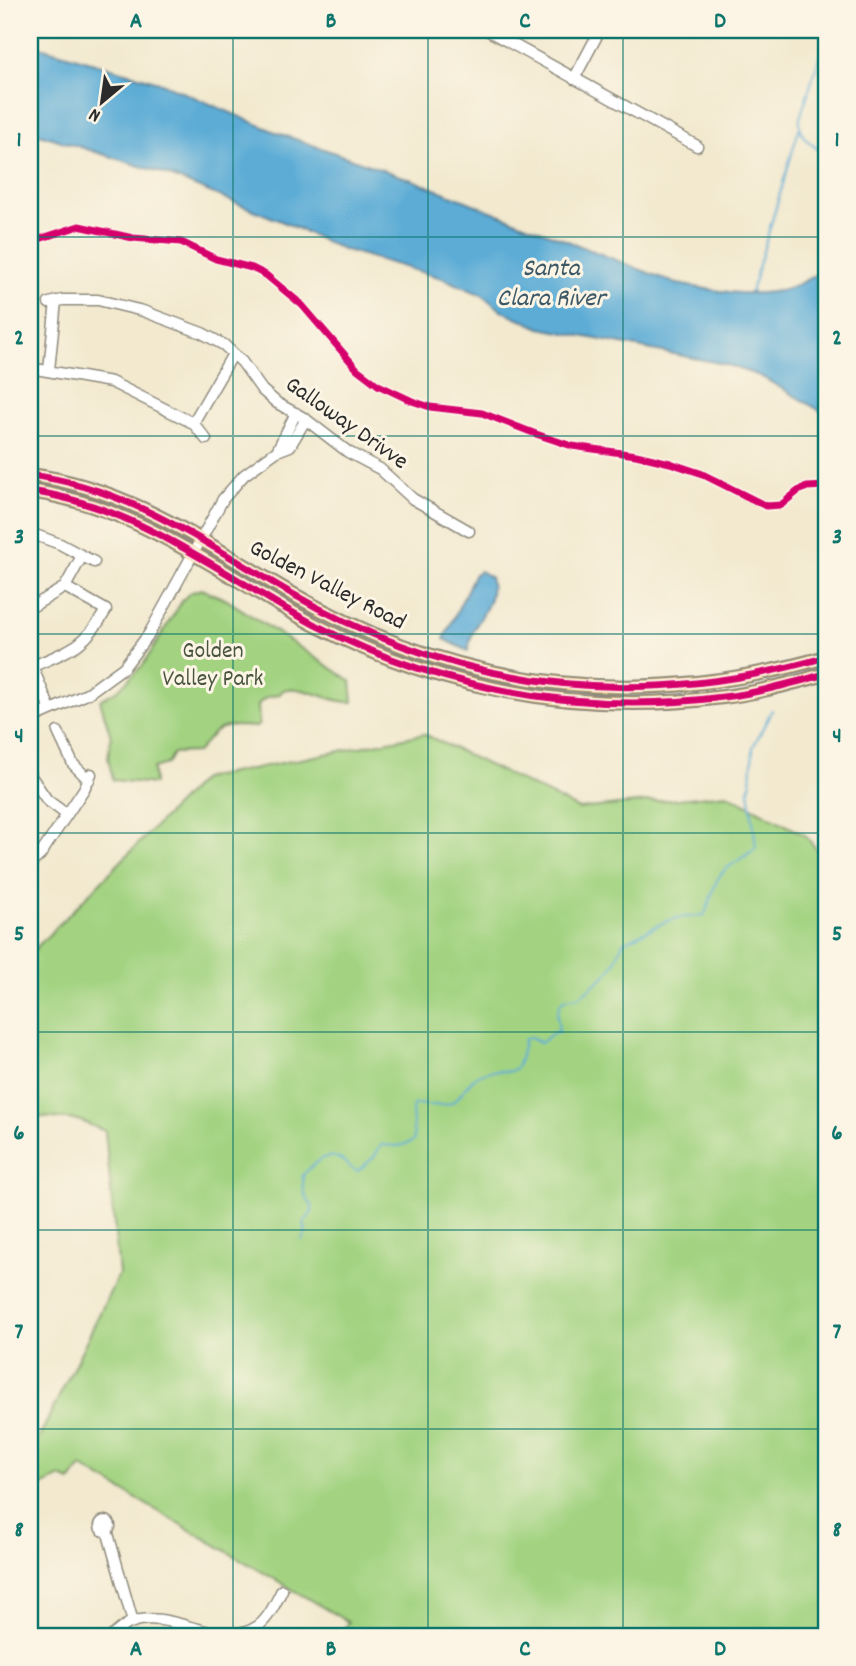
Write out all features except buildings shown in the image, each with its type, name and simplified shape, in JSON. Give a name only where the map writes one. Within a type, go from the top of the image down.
[{"type":"main road","name":"Golden Valley Road","points":[[30,475],[68,482],[121,499],[171,522],[311,605],[369,634],[443,661],[516,678],[601,688],[676,686],[723,681],[826,657]]},
{"type":"main road","name":"Golden Valley Road","points":[[30,491],[64,497],[114,512],[158,533],[342,639],[420,670],[495,690],[588,702],[677,702],[726,697],[826,674]]},
{"type":"street","points":[[487,30],[697,146]]},
{"type":"street","points":[[574,79],[600,30]]},
{"type":"street","name":"Galloway Drivve","points":[[49,370],[53,302],[98,300],[143,311],[202,333],[224,345],[262,390],[277,403],[306,419],[348,452],[380,469],[413,499],[469,531]]},
{"type":"street","points":[[193,423],[233,354]]},
{"type":"street","points":[[30,368],[111,382],[193,423],[206,439]]},
{"type":"street","points":[[277,451],[296,413]]},
{"type":"street","points":[[30,719],[87,694],[124,667],[149,634],[223,499],[244,475],[277,451],[290,446],[306,419]]},
{"type":"street","points":[[30,533],[60,544],[94,562]]},
{"type":"street","points":[[30,608],[65,587],[82,556]]},
{"type":"street","points":[[51,709],[32,667],[78,646],[89,637],[106,610],[65,587]]},
{"type":"street","points":[[30,864],[40,855],[90,777],[73,764],[58,732]]},
{"type":"street","points":[[30,775],[47,800],[66,814]]},
{"type":"street","points":[[107,1530],[133,1622]]},
{"type":"street","points":[[112,1636],[127,1624],[144,1619],[218,1633],[240,1634],[258,1626],[268,1615],[282,1590]]},
{"type":"green space","name":"Golden Valley Park","points":[[201,589],[227,600],[351,681],[353,702],[303,690],[284,690],[280,694],[265,698],[258,705],[259,724],[256,727],[224,727],[213,734],[197,752],[173,753],[167,764],[153,768],[154,784],[113,780],[108,758],[111,737],[100,700],[118,690],[143,665],[182,601],[189,593]]},
{"type":"green space","points":[[424,734],[579,809],[727,794],[805,835],[826,861],[826,1636],[340,1636],[348,1622],[82,1467],[70,1481],[61,1477],[30,1491],[30,1456],[119,1274],[105,1131],[78,1120],[30,1116],[30,954],[202,779]]},
{"type":"water","name":"Santa Clara River","points":[[30,44],[159,82],[278,133],[415,181],[677,284],[735,293],[764,293],[792,287],[826,269],[826,414],[760,376],[724,364],[540,328],[501,310],[482,295],[442,278],[342,249],[165,174],[30,131]]},
{"type":"water","points":[[480,571],[490,577],[491,592],[488,605],[473,632],[468,651],[444,639],[474,575]]},
{"type":"waterway","points":[[826,36],[800,118],[801,132],[826,157]]},
{"type":"waterway","points":[[751,292],[799,129]]},
{"type":"waterway","points":[[302,1240],[306,1234],[304,1223],[312,1212],[312,1205],[304,1191],[303,1175],[316,1162],[331,1156],[358,1171],[374,1157],[381,1145],[398,1146],[410,1143],[414,1140],[412,1108],[415,1104],[448,1104],[480,1074],[514,1070],[518,1065],[524,1040],[530,1037],[541,1043],[554,1032],[559,1032],[557,1015],[560,1004],[565,999],[579,997],[606,975],[623,942],[665,922],[704,915],[721,875],[756,847],[749,790],[753,747],[772,710]]},
{"type":"cycle path","points":[[30,242],[79,226],[133,238],[181,242],[216,259],[252,268],[266,275],[302,305],[357,369],[378,385],[412,401],[430,407],[482,413],[572,446],[670,463],[700,473],[766,506],[781,505],[807,487],[826,486]]},
{"type":"cycle path","points":[[30,475],[66,482],[133,505],[165,520],[289,592],[353,625],[418,651],[484,670],[550,682],[618,686],[687,684],[756,674],[826,657]]},
{"type":"cycle path","points":[[30,491],[66,498],[100,509],[165,537],[288,610],[338,636],[390,658],[444,676],[498,689],[609,703],[666,702],[749,693],[826,674]]}]
